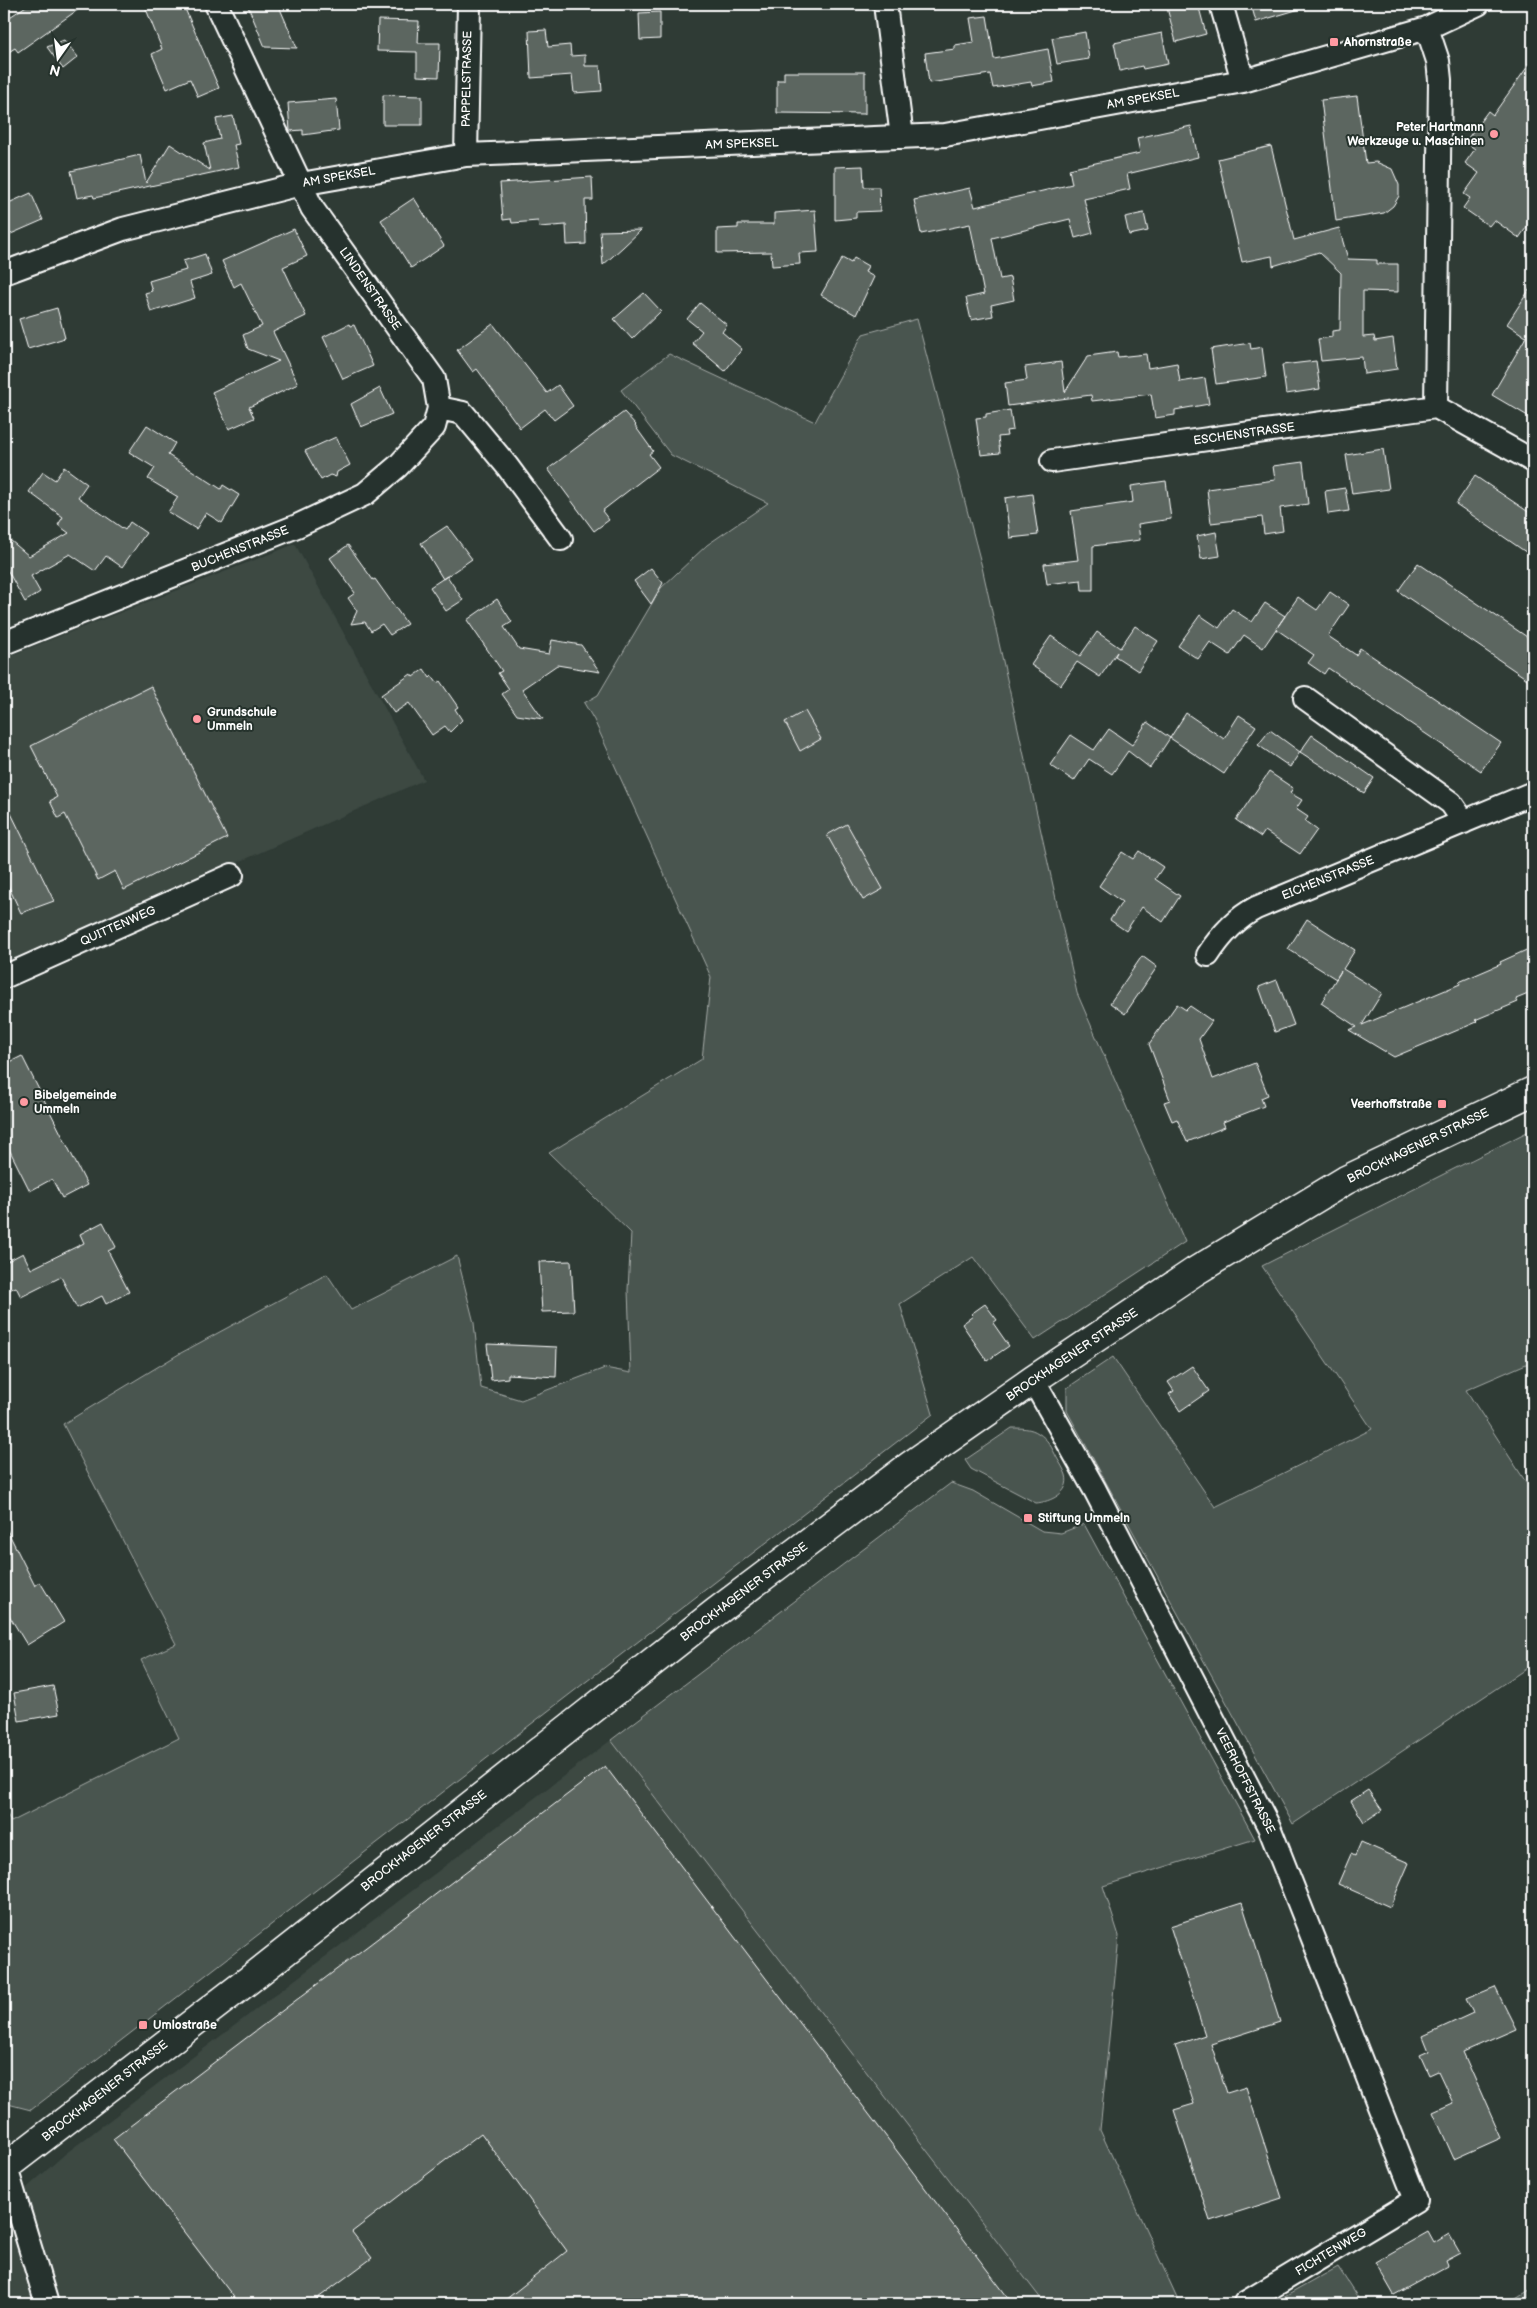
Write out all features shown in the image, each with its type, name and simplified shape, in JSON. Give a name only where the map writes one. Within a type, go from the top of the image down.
[{"type":"main road","name":"BROCKHAGENER STRASSE","points":[[5,2165],[249,1980],[716,1612],[911,1465],[1194,1272],[1346,1180],[1533,1091]]},
{"type":"street","name":"LINDENSTRASSE","points":[[216,4],[312,208],[434,379],[439,408]]},
{"type":"street","name":"PAPPELSTRASSE","points":[[466,155],[469,4]]},
{"type":"street","points":[[885,4],[902,137]]},
{"type":"street","points":[[1222,4],[1243,81]]},
{"type":"street","name":"AM SPEKSEL","points":[[4,273],[123,229],[301,184],[466,155],[945,135],[1243,81],[1427,28],[1478,4]]},
{"type":"street","points":[[1427,28],[1438,61],[1440,80],[1436,407],[1533,461]]},
{"type":"street","name":"ESCHENSTRASSE","points":[[1052,462],[1436,407]]},
{"type":"street","points":[[439,408],[463,413],[507,466],[561,539]]},
{"type":"street","name":"BUCHENSTRASSE","points":[[4,643],[297,526],[366,494],[398,466],[434,427],[439,408]]},
{"type":"street","points":[[1305,698],[1451,803],[1464,822]]},
{"type":"street","name":"EICHENSTRASSE","points":[[1208,955],[1217,941],[1242,915],[1533,793]]},
{"type":"street","name":"QUITTENWEG","points":[[4,977],[232,875]]},
{"type":"street","name":"VEERHOFFSTRASSE","points":[[1033,1380],[1095,1490],[1269,1828],[1416,2200]]},
{"type":"street","points":[[5,2165],[47,2304]]},
{"type":"street","name":"FICHTENWEG","points":[[1245,2303],[1416,2200]]},
{"type":"shaded area","points":[[917,319],[982,567],[1077,993],[1185,1242],[1035,1340],[973,1257],[900,1304],[933,1414],[31,2110],[4,2103],[4,1808],[11,1822],[179,1738],[141,1660],[176,1644],[63,1424],[179,1354],[327,1274],[351,1310],[457,1256],[474,1323],[481,1388],[521,1400],[605,1368],[631,1373],[628,1290],[631,1233],[549,1153],[702,1059],[711,977],[594,720],[584,703],[598,695],[661,588],[707,545],[768,503],[671,455],[621,390],[669,354],[815,422],[863,334]]},
{"type":"shaded area","name":"Grundschule Ummeln","points":[[295,544],[424,780],[4,966],[4,658]]},
{"type":"shaded area","points":[[1533,1129],[1533,1361],[1466,1390],[1533,1493],[1533,1664],[1293,1824],[1067,1411],[1067,1388],[1113,1357],[1215,1507],[1372,1429],[1262,1266]]},
{"type":"shaded area","points":[[1012,1428],[1035,1431],[1049,1444],[1066,1475],[1065,1487],[1058,1495],[1047,1501],[1036,1503],[971,1469],[965,1460]]},
{"type":"shaded area","points":[[951,1483],[973,1491],[1042,1531],[1061,1533],[1084,1524],[1255,1839],[1103,1886],[1119,1936],[1100,2130],[1180,2304],[1045,2304],[611,1740]]},
{"type":"shaded area","points":[[611,1740],[1045,2304],[4,2304],[4,2208],[65,2154]]},
{"type":"shaded area","points":[[1338,2267],[1362,2304],[1272,2304]]},
{"type":"shaded area","points":[[1533,2288],[1533,2304],[1507,2304]]},
{"type":"building","points":[[29,4],[86,4],[18,52],[15,48],[4,55],[4,21]]},
{"type":"building","points":[[144,4],[183,4],[219,88],[198,97],[190,79],[167,89],[152,54],[162,49]]},
{"type":"building","points":[[247,4],[278,4],[297,48],[265,47]]},
{"type":"building","points":[[1166,4],[1198,4],[1206,34],[1176,42]]},
{"type":"building","points":[[1251,4],[1302,4],[1303,8],[1256,22]]},
{"type":"building","points":[[660,12],[660,39],[640,40],[639,13]]},
{"type":"building","points":[[987,16],[994,59],[1048,49],[1054,82],[1032,86],[1031,82],[993,88],[990,74],[929,83],[925,53],[955,49],[955,45],[974,42],[970,18]]},
{"type":"building","points":[[378,20],[419,21],[418,43],[440,43],[439,77],[417,76],[417,52],[377,51]]},
{"type":"building","points":[[546,30],[548,47],[570,45],[571,56],[585,55],[585,66],[600,66],[602,91],[574,93],[572,75],[531,78],[529,31]]},
{"type":"building","points":[[1085,32],[1089,59],[1057,64],[1052,38]]},
{"type":"building","points":[[1162,33],[1168,64],[1143,69],[1142,66],[1120,71],[1114,43]]},
{"type":"building","points":[[64,40],[78,57],[63,69],[47,47]]},
{"type":"building","points":[[1533,59],[1533,218],[1519,238],[1494,220],[1489,226],[1463,208],[1470,198],[1464,194],[1479,173],[1465,163],[1475,149],[1465,142],[1488,111],[1493,115]]},
{"type":"building","points":[[784,72],[865,72],[865,114],[777,113],[777,80],[784,80]]},
{"type":"building","points":[[383,95],[422,96],[422,125],[383,125]]},
{"type":"building","points":[[1357,96],[1366,163],[1376,162],[1392,169],[1399,185],[1399,196],[1393,206],[1384,213],[1336,221],[1321,100]]},
{"type":"building","points":[[336,99],[339,130],[303,135],[303,130],[290,131],[288,103]]},
{"type":"building","points":[[233,116],[239,144],[234,145],[239,167],[94,198],[93,195],[77,198],[71,171],[140,155],[146,183],[170,144],[210,170],[204,143],[220,139],[216,119]]},
{"type":"building","points":[[1191,126],[1198,157],[1127,174],[1130,189],[1084,199],[1093,233],[1075,238],[1070,219],[992,238],[1000,279],[1010,277],[1014,300],[991,305],[993,316],[971,320],[966,298],[984,294],[970,224],[921,234],[914,200],[970,188],[975,207],[1072,184],[1069,169],[1140,153],[1137,138]]},
{"type":"building","points":[[1271,146],[1294,240],[1339,228],[1348,259],[1377,260],[1377,264],[1398,264],[1398,292],[1363,291],[1363,337],[1374,336],[1375,341],[1393,338],[1397,369],[1364,374],[1362,357],[1321,361],[1318,339],[1332,337],[1332,331],[1340,330],[1341,273],[1319,252],[1273,266],[1272,256],[1242,262],[1218,159]]},
{"type":"building","points":[[863,166],[864,187],[879,187],[880,211],[856,212],[856,218],[835,220],[835,167]]},
{"type":"building","points":[[592,177],[593,200],[585,200],[586,244],[567,245],[566,225],[539,227],[538,221],[512,223],[511,219],[503,220],[500,183]]},
{"type":"building","points":[[31,193],[43,220],[4,237],[4,205]]},
{"type":"building","points":[[414,198],[444,246],[411,268],[381,220]]},
{"type":"building","points":[[815,210],[818,252],[799,253],[800,264],[772,266],[771,252],[717,253],[717,229],[738,228],[738,224],[774,224],[774,213]]},
{"type":"building","points":[[1144,213],[1148,231],[1129,235],[1125,217]]},
{"type":"building","points":[[294,229],[307,256],[283,267],[306,316],[273,332],[298,384],[249,407],[254,418],[229,429],[212,392],[279,361],[248,349],[243,335],[262,326],[241,283],[234,287],[222,261]]},
{"type":"building","points":[[641,230],[623,247],[603,265],[600,231]]},
{"type":"building","points":[[205,254],[212,275],[190,282],[195,298],[151,312],[145,293],[152,291],[149,281],[186,270],[183,261]]},
{"type":"building","points":[[842,258],[851,263],[854,258],[868,266],[865,272],[874,277],[856,315],[821,295]]},
{"type":"building","points":[[1533,284],[1533,419],[1492,395],[1526,337],[1507,324]]},
{"type":"building","points":[[644,293],[661,311],[632,339],[614,319]]},
{"type":"building","points":[[700,303],[727,325],[722,332],[742,349],[725,371],[692,343],[702,331],[687,319]]},
{"type":"building","points":[[57,308],[65,338],[28,349],[19,319]]},
{"type":"building","points":[[349,324],[350,326],[354,325],[373,366],[343,379],[323,337]]},
{"type":"building","points":[[493,324],[547,393],[558,385],[573,406],[554,420],[545,409],[520,428],[477,369],[473,372],[457,350]]},
{"type":"building","points":[[1250,343],[1251,349],[1262,347],[1266,377],[1216,384],[1211,349]]},
{"type":"building","points":[[1117,352],[1118,357],[1146,354],[1148,368],[1177,363],[1180,382],[1205,378],[1209,404],[1175,410],[1175,415],[1155,418],[1151,394],[1092,401],[1091,395],[1008,406],[1005,383],[1027,380],[1025,367],[1061,362],[1065,392],[1088,356]]},
{"type":"building","points":[[1316,361],[1320,389],[1286,394],[1282,365]]},
{"type":"building","points":[[380,388],[392,414],[361,427],[351,404]]},
{"type":"building","points":[[1010,410],[1013,430],[1006,431],[1007,436],[998,437],[1000,453],[981,455],[976,418],[986,417],[986,414]]},
{"type":"building","points":[[624,412],[636,425],[653,451],[649,454],[659,467],[602,511],[609,520],[594,531],[548,469]]},
{"type":"building","points":[[147,425],[175,443],[168,455],[221,489],[223,485],[239,495],[222,523],[206,513],[196,529],[168,512],[178,497],[148,479],[155,468],[129,452]]},
{"type":"building","points":[[336,437],[350,465],[337,472],[336,477],[330,475],[321,480],[305,451]]},
{"type":"building","points":[[1383,449],[1389,489],[1352,494],[1346,455]]},
{"type":"building","points":[[1303,462],[1308,504],[1280,508],[1283,531],[1264,534],[1262,517],[1211,523],[1207,489],[1275,480],[1273,466]]},
{"type":"building","points":[[64,467],[87,484],[78,497],[125,530],[130,522],[146,533],[122,567],[106,556],[95,571],[70,554],[31,576],[40,592],[25,602],[4,564],[4,535],[29,556],[69,533],[58,525],[63,517],[29,492],[43,472],[55,480]]},
{"type":"building","points":[[1475,476],[1533,515],[1533,557],[1456,504]]},
{"type":"building","points":[[1166,481],[1171,519],[1138,524],[1140,540],[1093,546],[1093,590],[1082,590],[1081,580],[1047,584],[1044,564],[1078,560],[1071,511],[1133,502],[1131,486]]},
{"type":"building","points":[[1345,488],[1349,511],[1328,514],[1325,491]]},
{"type":"building","points":[[1032,494],[1038,535],[1010,538],[1005,498]]},
{"type":"building","points":[[447,526],[472,559],[443,579],[421,543]]},
{"type":"building","points":[[1216,532],[1220,556],[1201,559],[1197,536]]},
{"type":"building","points":[[348,545],[407,624],[390,635],[382,624],[371,631],[365,622],[351,624],[357,611],[348,598],[355,593],[330,558]]},
{"type":"building","points":[[1418,563],[1533,641],[1533,683],[1398,591]]},
{"type":"building","points":[[651,568],[663,583],[651,604],[634,581]]},
{"type":"building","points":[[447,576],[463,600],[446,611],[430,587]]},
{"type":"building","points":[[1330,592],[1349,605],[1328,636],[1356,655],[1360,648],[1501,743],[1481,771],[1328,668],[1324,674],[1308,663],[1314,655],[1276,629],[1298,597],[1317,610]]},
{"type":"building","points":[[497,599],[512,622],[504,627],[519,649],[549,654],[552,640],[581,645],[600,672],[557,665],[522,689],[543,719],[517,715],[502,694],[509,689],[498,673],[502,671],[467,620]]},
{"type":"building","points":[[1265,603],[1285,616],[1263,648],[1244,635],[1230,655],[1210,642],[1198,659],[1178,646],[1200,615],[1219,628],[1232,609],[1252,622]]},
{"type":"building","points":[[1135,626],[1158,641],[1138,671],[1115,656],[1117,652],[1100,677],[1077,662],[1061,685],[1031,665],[1051,636],[1080,656],[1097,632],[1120,648]]},
{"type":"building","points":[[424,669],[430,678],[432,676],[437,683],[440,681],[458,707],[455,709],[462,720],[450,732],[445,726],[432,735],[409,703],[394,713],[381,695],[411,674],[413,677]]},
{"type":"building","points":[[151,686],[227,838],[124,890],[115,871],[98,880],[65,814],[58,818],[50,801],[57,797],[31,746]]},
{"type":"building","points":[[805,711],[821,739],[800,751],[785,722]]},
{"type":"building","points":[[1186,713],[1224,739],[1239,715],[1256,726],[1224,774],[1170,738]]},
{"type":"building","points":[[1147,722],[1170,738],[1150,768],[1128,751],[1112,774],[1089,759],[1074,781],[1050,765],[1071,735],[1094,750],[1109,729],[1132,745]]},
{"type":"building","points":[[1270,730],[1300,752],[1290,767],[1258,745]]},
{"type":"building","points":[[1312,735],[1374,778],[1364,793],[1300,752]]},
{"type":"building","points":[[1269,772],[1293,788],[1290,793],[1302,800],[1296,809],[1308,817],[1305,821],[1317,830],[1300,854],[1265,831],[1261,837],[1236,820]]},
{"type":"building","points":[[4,799],[54,901],[21,913],[4,877]]},
{"type":"building","points":[[847,824],[883,889],[863,900],[827,835]]},
{"type":"building","points":[[1139,851],[1163,867],[1155,879],[1180,896],[1163,922],[1142,907],[1126,931],[1110,920],[1122,902],[1099,886],[1122,852],[1133,859]]},
{"type":"building","points":[[1307,919],[1355,950],[1343,969],[1382,993],[1362,1025],[1460,984],[1459,982],[1501,964],[1500,962],[1533,947],[1533,992],[1516,999],[1518,1002],[1475,1020],[1477,1022],[1394,1057],[1349,1030],[1357,1027],[1321,1003],[1336,979],[1288,949]]},
{"type":"building","points":[[1142,956],[1157,967],[1125,1014],[1110,1003]]},
{"type":"building","points":[[1277,980],[1294,1025],[1275,1032],[1259,987]]},
{"type":"building","points":[[1177,1004],[1186,1010],[1190,1006],[1212,1021],[1199,1039],[1213,1079],[1255,1063],[1268,1095],[1261,1098],[1264,1106],[1223,1122],[1225,1127],[1187,1142],[1177,1119],[1172,1121],[1164,1102],[1170,1100],[1149,1044]]},
{"type":"building","name":"Bibelgemeinde Ummeln","points":[[22,1056],[87,1185],[62,1198],[52,1179],[30,1191],[4,1139],[4,1065]]},
{"type":"building","points":[[103,1222],[116,1247],[108,1251],[129,1292],[106,1304],[102,1296],[77,1308],[61,1277],[21,1297],[16,1287],[4,1292],[4,1263],[23,1253],[31,1269],[84,1243],[80,1234]]},
{"type":"building","points":[[571,1261],[574,1311],[542,1312],[539,1262]]},
{"type":"building","points":[[985,1304],[997,1320],[993,1323],[1009,1346],[987,1361],[962,1324],[973,1316],[971,1314]]},
{"type":"building","points":[[487,1344],[557,1347],[556,1377],[508,1374],[508,1378],[491,1380]]},
{"type":"building","points":[[1192,1366],[1209,1391],[1180,1411],[1169,1394],[1174,1391],[1168,1382]]},
{"type":"building","points":[[4,1524],[35,1586],[40,1582],[64,1622],[27,1645],[4,1607]]},
{"type":"building","points":[[53,1686],[59,1714],[19,1721],[14,1693]]},
{"type":"building","points":[[605,1766],[1013,2304],[500,2304],[567,2251],[481,2133],[352,2232],[372,2258],[310,2304],[239,2304],[113,2139]]},
{"type":"building","points":[[1368,1790],[1382,1810],[1364,1822],[1351,1801]]},
{"type":"building","points":[[1361,1842],[1409,1863],[1390,1907],[1338,1884],[1351,1854],[1355,1856]]},
{"type":"building","points":[[1242,1903],[1280,2022],[1211,2044],[1227,2093],[1246,2087],[1282,2198],[1210,2221],[1174,2110],[1194,2104],[1175,2045],[1205,2035],[1170,1926]]},
{"type":"building","points":[[1495,1987],[1516,2029],[1463,2052],[1501,2138],[1454,2159],[1433,2112],[1453,2103],[1438,2071],[1429,2075],[1420,2055],[1429,2051],[1423,2036],[1473,2013],[1466,1999]]},
{"type":"building","points":[[1428,2232],[1434,2243],[1449,2234],[1460,2253],[1445,2261],[1447,2266],[1394,2295],[1375,2262]]},
{"type":"place","name":"Ahornstraße","points":[[1334,42]]},
{"type":"place","name":"Peter Hartmann Werkzeuge u. Maschinen","points":[[1494,134]]},
{"type":"place","name":"Grundschule Ummeln","points":[[197,719]]},
{"type":"place","name":"Bibelgemeinde Ummeln","points":[[24,1102]]},
{"type":"place","name":"Veerhoffstraße","points":[[1442,1104]]},
{"type":"place","name":"Stiftung Ummeln","points":[[1028,1518]]},
{"type":"place","name":"Umlostraße","points":[[143,2025]]}]
